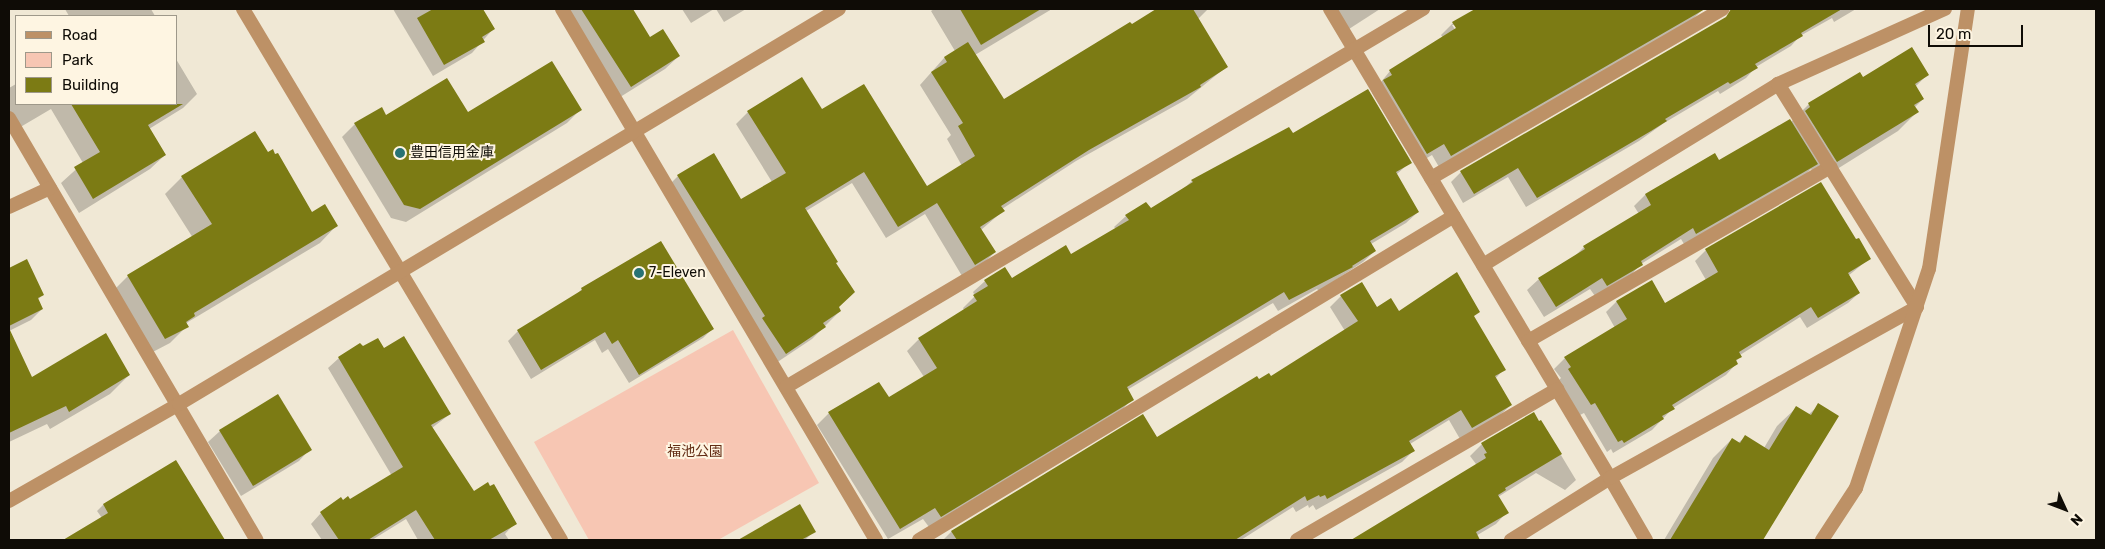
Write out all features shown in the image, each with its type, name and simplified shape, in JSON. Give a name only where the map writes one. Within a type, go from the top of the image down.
[{"type":"street","points":[[243,9],[561,540]]},
{"type":"street","points":[[562,9],[876,540]]},
{"type":"street","points":[[9,501],[179,404],[839,9]]},
{"type":"street","points":[[1330,9],[1646,540]]},
{"type":"street","points":[[786,388],[1422,9]]},
{"type":"street","points":[[1431,178],[1722,9]]},
{"type":"street","points":[[1483,265],[1778,84],[1945,9]]},
{"type":"street","points":[[1822,540],[1856,488],[1930,269],[1968,9]]},
{"type":"street","points":[[1778,84],[1917,307]]},
{"type":"street","points":[[9,118],[179,404],[257,540]]},
{"type":"street","points":[[1528,341],[1830,167]]},
{"type":"street","points":[[9,207],[50,188]]},
{"type":"street","points":[[919,540],[1454,216]]},
{"type":"street","points":[[1511,540],[1610,478],[1917,307]]},
{"type":"street","points":[[1297,540],[1557,388]]},
{"type":"green space","name":"福池公園","points":[[733,330],[819,483],[718,540],[589,540],[534,442]]},
{"type":"building","points":[[433,9],[483,9],[495,29],[482,37],[485,42],[444,65],[417,18]]},
{"type":"building","points":[[581,9],[633,9],[650,37],[663,29],[680,56],[631,87]]},
{"type":"building","points":[[960,9],[1041,9],[981,45]]},
{"type":"building","points":[[1156,9],[1193,9],[1228,67],[1200,85],[1201,87],[1089,150],[1001,206],[1005,211],[980,227],[996,252],[975,265],[937,203],[898,227],[864,172],[805,208],[855,292],[839,307],[841,311],[823,323],[826,327],[786,354],[762,318],[765,316],[677,175],[714,153],[741,199],[786,173],[747,111],[802,77],[822,109],[864,84],[927,186],[975,156],[958,126],[963,123],[931,72],[947,62],[944,57],[968,42],[1004,99],[1130,22],[1132,24]]},
{"type":"building","points":[[1475,9],[1705,9],[1451,156],[1444,144],[1427,154],[1383,80],[1392,75],[1389,70],[1456,28],[1452,22]]},
{"type":"building","points":[[1731,9],[1842,9],[1801,33],[1803,36],[1755,64],[1758,68],[1730,84],[1728,82],[1665,119],[1667,121],[1651,131],[1537,198],[1518,168],[1474,194],[1460,171],[1726,17]]},
{"type":"building","points":[[1912,47],[1929,75],[1915,84],[1924,99],[1914,105],[1919,112],[1837,162],[1805,111],[1810,107],[1808,103],[1860,72],[1863,77]]},
{"type":"building","points":[[552,61],[582,110],[420,209],[404,205],[354,123],[382,107],[386,115],[447,78],[468,112]]},
{"type":"building","points":[[1368,89],[1412,163],[1396,172],[1419,212],[1370,241],[1376,251],[1353,267],[1289,300],[1284,292],[1127,387],[1134,400],[941,517],[935,508],[900,529],[828,412],[879,382],[889,397],[937,368],[918,338],[977,301],[973,295],[988,286],[984,280],[1005,267],[1012,278],[1066,245],[1071,254],[1129,220],[1125,215],[1146,202],[1151,208],[1193,182],[1191,180],[1289,127],[1293,133]]},
{"type":"building","points":[[183,104],[148,125],[166,155],[93,199],[74,167],[100,152],[72,105]]},
{"type":"building","points":[[1790,119],[1818,164],[1696,234],[1693,228],[1641,261],[1643,265],[1607,286],[1602,278],[1556,307],[1538,278],[1585,249],[1583,246],[1651,205],[1645,194],[1715,153],[1719,160]]},
{"type":"building","points":[[255,131],[268,152],[273,149],[275,154],[278,153],[312,212],[325,204],[338,226],[194,313],[195,316],[186,322],[189,327],[165,339],[127,275],[212,224],[181,176]]},
{"type":"building","points":[[1821,182],[1856,239],[1859,238],[1871,259],[1848,273],[1860,293],[1818,318],[1811,307],[1739,352],[1742,357],[1736,360],[1738,364],[1672,405],[1675,409],[1662,416],[1664,419],[1624,443],[1622,440],[1618,442],[1595,403],[1591,405],[1568,369],[1571,367],[1564,357],[1627,319],[1616,301],[1652,280],[1665,303],[1718,272],[1705,249]]},
{"type":"building","points":[[661,241],[714,329],[639,375],[618,340],[612,344],[605,332],[541,370],[517,330],[582,290],[581,288]]},
{"type":"building","points":[[27,259],[44,295],[38,298],[43,309],[9,326],[9,268]]},
{"type":"building","points":[[1457,272],[1480,312],[1474,316],[1506,370],[1495,376],[1512,405],[1472,428],[1461,410],[1409,441],[1415,451],[1327,499],[1325,495],[1320,497],[1319,495],[1307,501],[1305,496],[1235,540],[957,540],[951,531],[1143,414],[1157,437],[1257,376],[1259,379],[1269,373],[1271,376],[1358,321],[1340,295],[1362,282],[1377,307],[1391,298],[1399,311]]},
{"type":"building","points":[[9,328],[32,377],[106,333],[130,375],[69,412],[66,406],[9,433]]},
{"type":"building","points":[[404,336],[451,414],[431,425],[474,491],[488,482],[490,486],[494,484],[517,524],[489,540],[435,540],[416,510],[368,540],[339,540],[320,512],[341,497],[343,500],[348,496],[350,499],[403,467],[338,357],[360,343],[363,346],[378,338],[384,348]]},
{"type":"building","points":[[278,394],[312,450],[253,486],[219,430]]},
{"type":"building","points":[[1818,403],[1839,416],[1763,540],[1670,540],[1732,438],[1740,443],[1745,435],[1769,450],[1796,406],[1811,415]]},
{"type":"building","points":[[1534,412],[1562,454],[1505,488],[1506,490],[1498,495],[1509,513],[1476,532],[1480,540],[1351,540],[1486,458],[1484,454],[1487,453],[1481,443]]},
{"type":"building","points":[[176,460],[225,540],[63,540],[108,513],[103,504]]},
{"type":"building","points":[[800,504],[816,532],[801,540],[738,540]]},
{"type":"place","name":"豊田信用金庫","points":[[400,153]]},
{"type":"place","name":"7-Eleven","points":[[639,273]]}]
